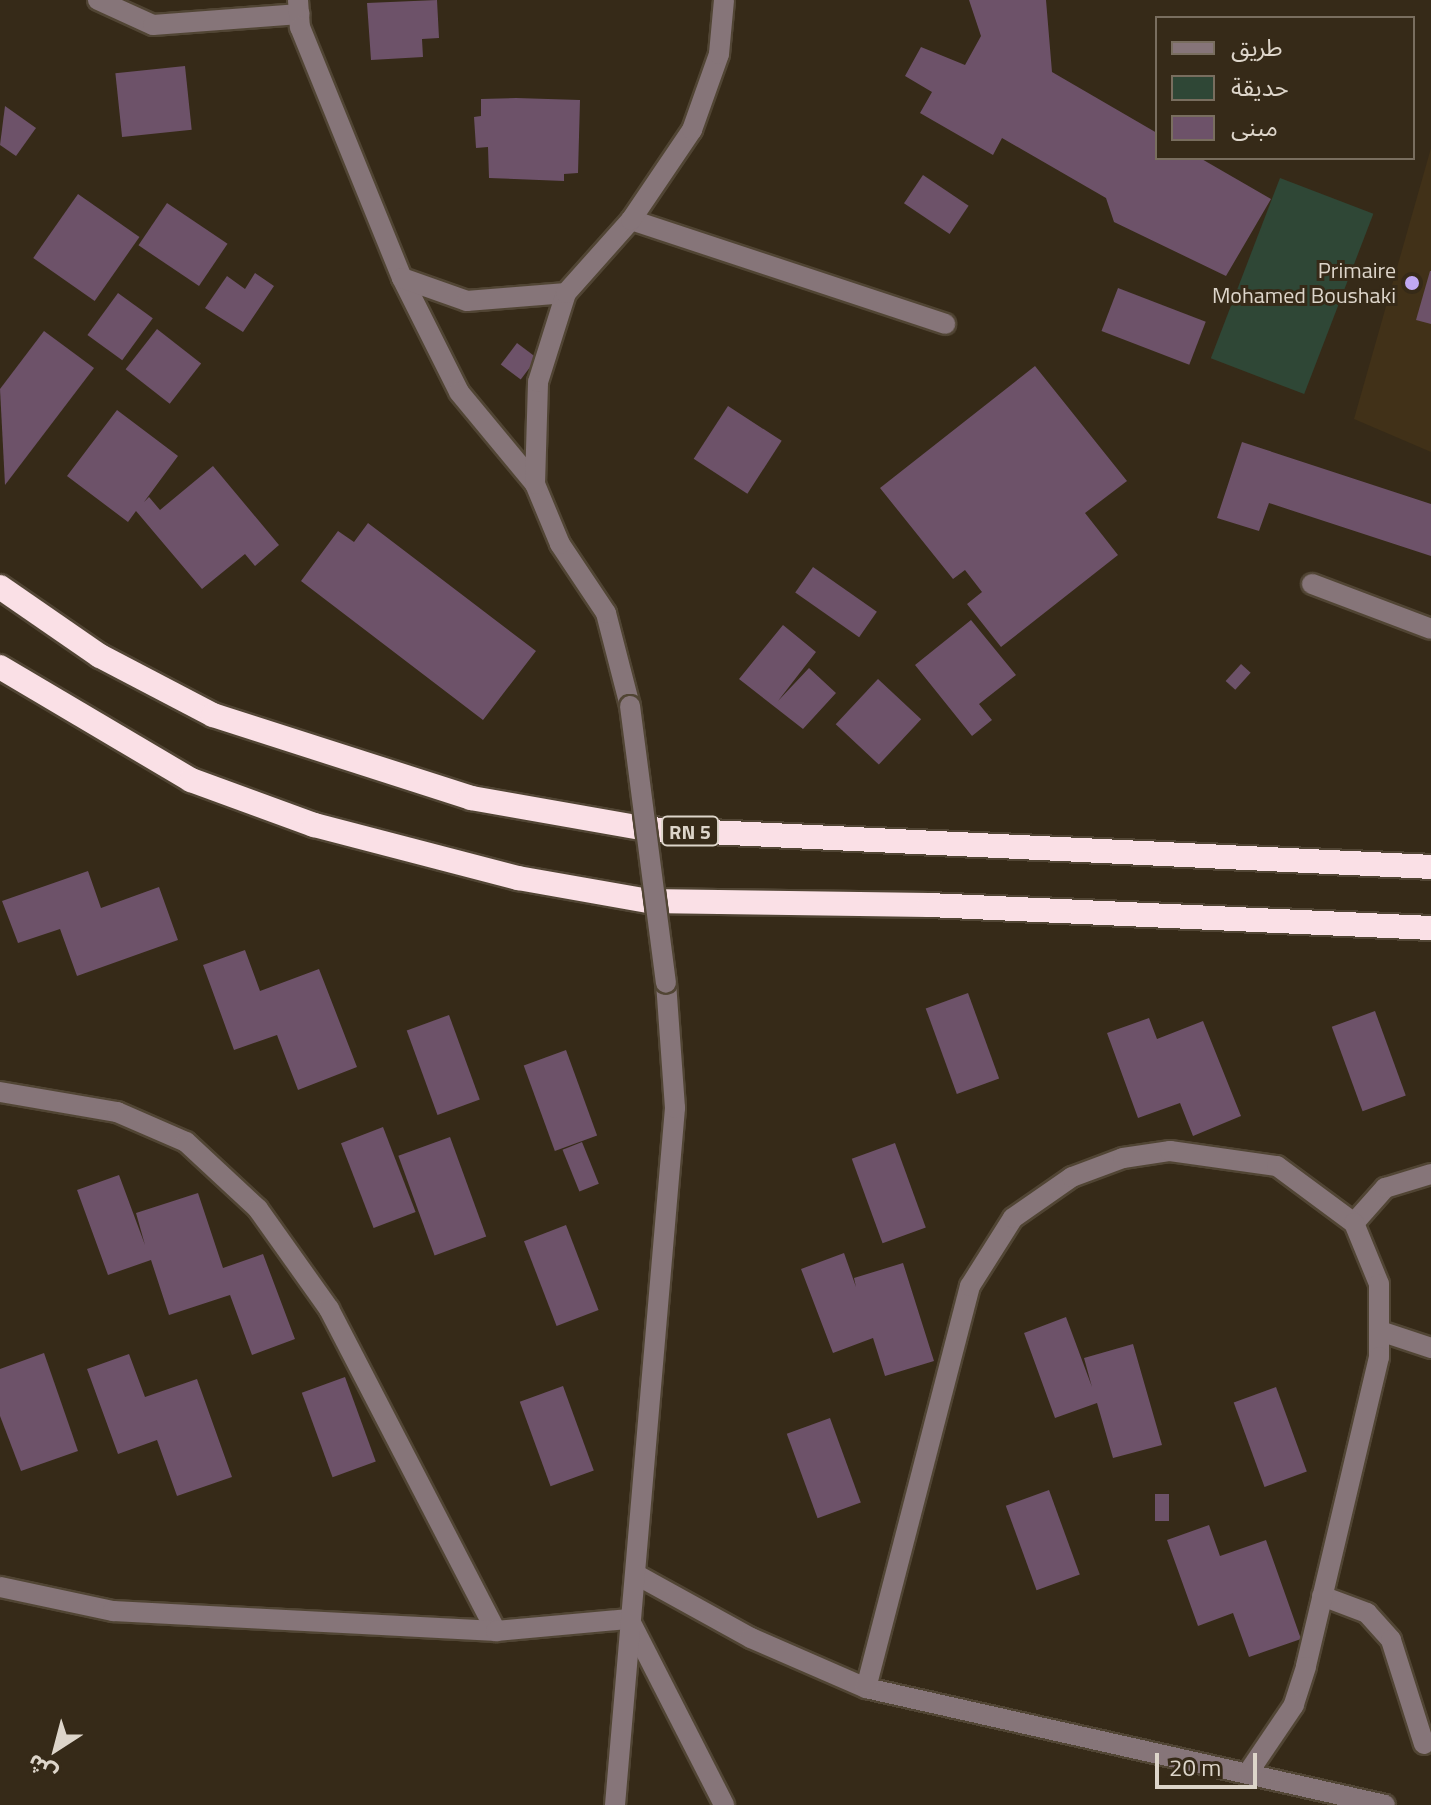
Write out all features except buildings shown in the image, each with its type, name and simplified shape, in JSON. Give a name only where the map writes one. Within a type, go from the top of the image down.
[{"type":"highway","name":"RN 5","points":[[0,587],[100,656],[213,715],[471,798],[647,829],[1431,867]]},
{"type":"highway","points":[[0,667],[191,780],[314,825],[518,878],[649,901],[929,905],[1431,928]]},
{"type":"street","points":[[98,0],[153,25],[299,7],[402,278],[459,392],[535,484],[560,544],[606,613],[630,706],[666,983],[675,1108],[615,1805]]},
{"type":"street","points":[[535,484],[538,382],[566,293],[631,220],[692,130],[719,54],[724,0]]},
{"type":"street","points":[[631,220],[945,324]]},
{"type":"street","points":[[402,278],[467,301],[566,293]]},
{"type":"street","points":[[1312,584],[1431,629]]},
{"type":"street","points":[[0,1092],[103,1108],[186,1142],[258,1209],[329,1309],[496,1631]]},
{"type":"street","points":[[866,1688],[970,1286],[1013,1218],[1072,1177],[1170,1151],[1277,1166],[1354,1223],[1379,1284],[1380,1331],[1322,1596],[1294,1705],[1248,1773]]},
{"type":"street","points":[[1354,1223],[1385,1188],[1431,1174]]},
{"type":"street","points":[[1380,1331],[1431,1348]]},
{"type":"street","points":[[637,1575],[751,1638],[866,1688],[1385,1805]]},
{"type":"street","points":[[0,1587],[113,1611],[496,1631],[629,1619]]},
{"type":"street","points":[[1322,1596],[1367,1613],[1391,1640],[1424,1744]]},
{"type":"street","points":[[629,1619],[724,1805]]},
{"type":"shaded area","name":"Primaire Mohamed Boushaki","points":[[1431,148],[1431,452],[1354,419]]},
{"type":"green space","points":[[1280,178],[1373,214],[1304,394],[1211,358]]},
{"type":"place","name":"Primaire Mohamed Boushaki","points":[[1412,283]]}]
